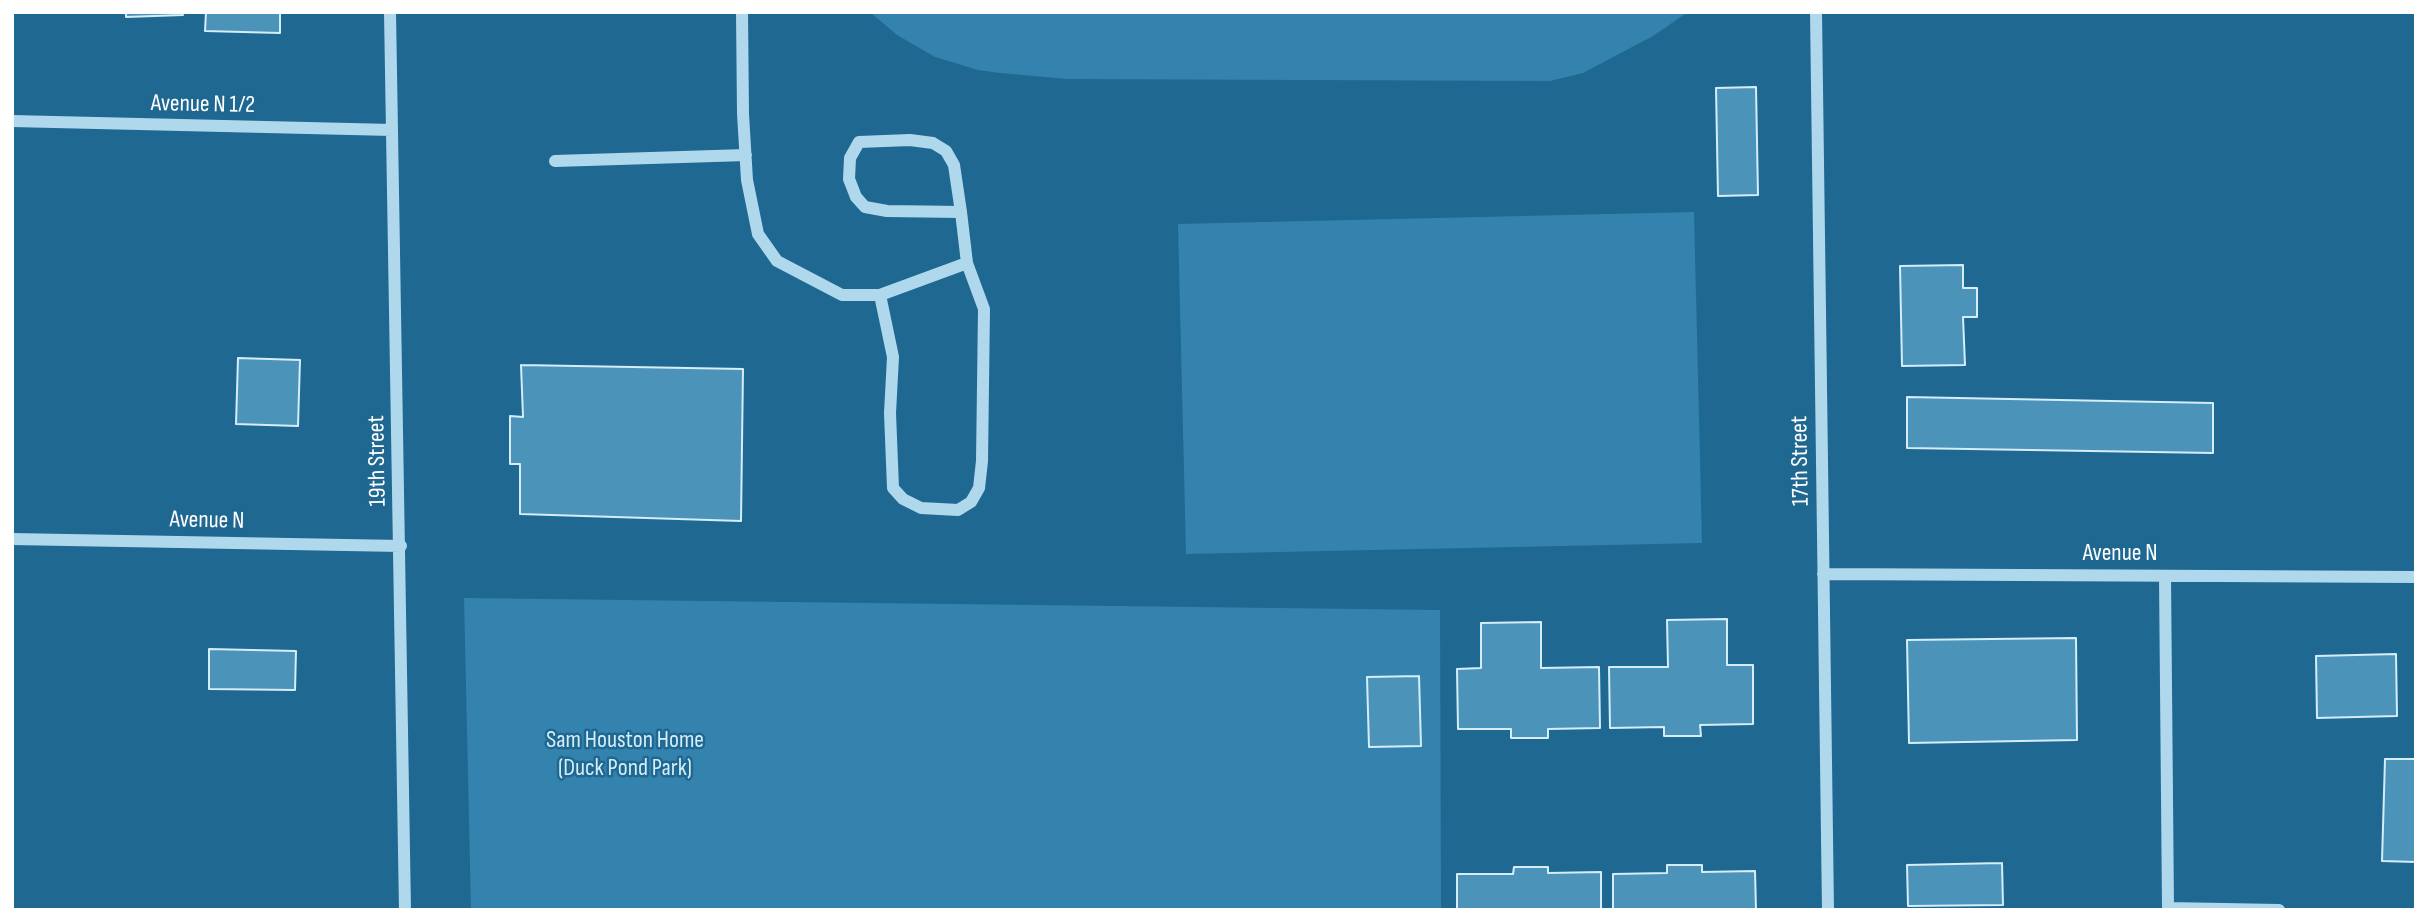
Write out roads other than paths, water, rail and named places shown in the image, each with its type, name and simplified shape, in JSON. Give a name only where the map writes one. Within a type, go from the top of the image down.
[{"type":"street","name":"19th Street","points":[[390,12],[405,910]]},
{"type":"street","points":[[742,12],[746,155],[758,234],[777,261],[842,295],[880,295],[967,263]]},
{"type":"street","name":"17th Street","points":[[1816,12],[1828,910]]},
{"type":"street","name":"Avenue N 1/2","points":[[12,121],[392,130]]},
{"type":"street","points":[[880,295],[893,357],[890,413],[893,488],[904,499],[921,508],[958,510],[971,502],[979,488],[982,461],[984,309],[967,263],[961,212],[954,165],[946,151],[933,143],[910,140],[859,142],[850,158],[849,179],[856,197],[865,207],[887,211],[961,212]]},
{"type":"street","points":[[555,161],[746,155]]},
{"type":"street","name":"Avenue N","points":[[12,539],[401,546]]},
{"type":"street","name":"Avenue N","points":[[1824,574],[2416,577]]},
{"type":"street","points":[[2165,576],[2168,908],[2278,910]]},
{"type":"park label","name":"Sam Houston Home (Duck Pond Park)","points":[[625,755]]}]
